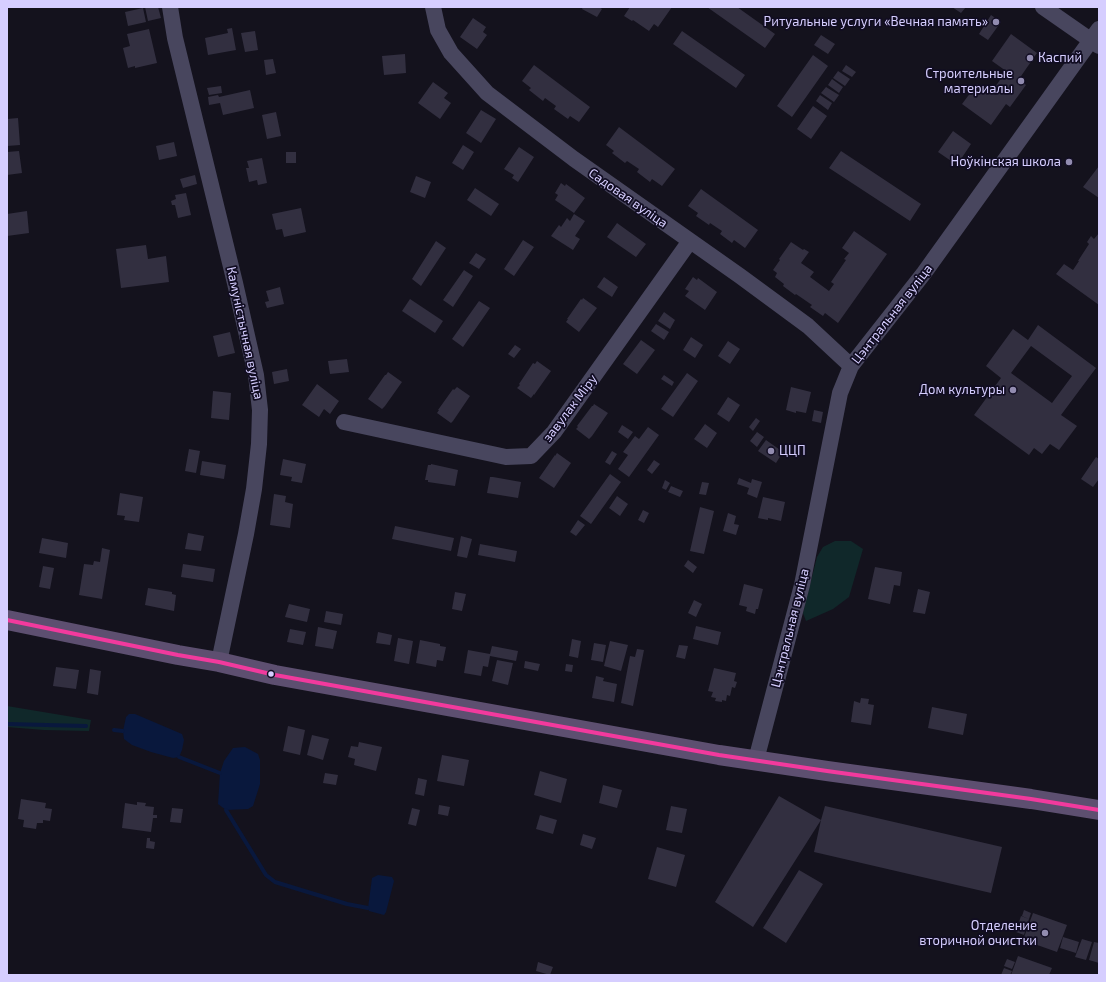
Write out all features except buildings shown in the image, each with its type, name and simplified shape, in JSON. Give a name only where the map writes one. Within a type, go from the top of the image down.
[{"type":"main road","points":[[7,620],[219,662],[275,675],[719,755],[1099,810]]},
{"type":"street","name":"Камуністычная вуліца","points":[[170,7],[175,38],[256,375],[260,410],[259,444],[254,489],[219,662]]},
{"type":"street","name":"Садовая вуліца","points":[[433,7],[438,30],[451,53],[487,93],[574,159],[808,326],[851,366]]},
{"type":"street","points":[[1043,7],[1097,38]]},
{"type":"street","name":"Цэнтральная вуліца","points":[[756,760],[802,584],[840,393],[851,366],[924,274],[1097,38]]},
{"type":"street","name":"завулак Міру","points":[[344,422],[506,457],[531,456],[554,432],[690,241]]},
{"type":"green space","points":[[835,541],[851,541],[863,549],[849,597],[833,609],[806,621],[803,613],[817,557],[823,547]]},
{"type":"green space","points":[[7,706],[91,720],[89,731],[7,727]]},
{"type":"water","points":[[129,714],[135,714],[182,734],[184,740],[179,757],[173,758],[151,752],[132,745],[124,739],[123,731],[126,717]]},
{"type":"water","points":[[245,747],[258,754],[260,760],[260,784],[253,806],[248,809],[226,810],[218,804],[220,773],[224,761],[233,748]]},
{"type":"water","points":[[378,875],[392,877],[394,881],[384,915],[369,911],[368,908],[372,878]]},
{"type":"waterway","points":[[7,724],[86,726]]},
{"type":"waterway","points":[[114,730],[123,731]]},
{"type":"waterway","points":[[179,757],[220,773]]},
{"type":"waterway","points":[[226,810],[266,875],[275,882],[347,904],[368,908]]},
{"type":"transit line","points":[[7,620],[219,662],[275,675],[719,755],[1099,810]]},
{"type":"place","name":"Ритуальные услуги «Вечная память»","points":[[996,22]]},
{"type":"place","name":"Каспий","points":[[1030,58]]},
{"type":"place","name":"Строительные материалы","points":[[1021,81]]},
{"type":"place","name":"Ноўкінская школа","points":[[1069,162]]},
{"type":"place","name":"Дом культуры","points":[[1013,390]]},
{"type":"place","name":"ЦЦП","points":[[771,451]]},
{"type":"place","name":"Отделение вторичной очистки","points":[[1045,933]]}]
